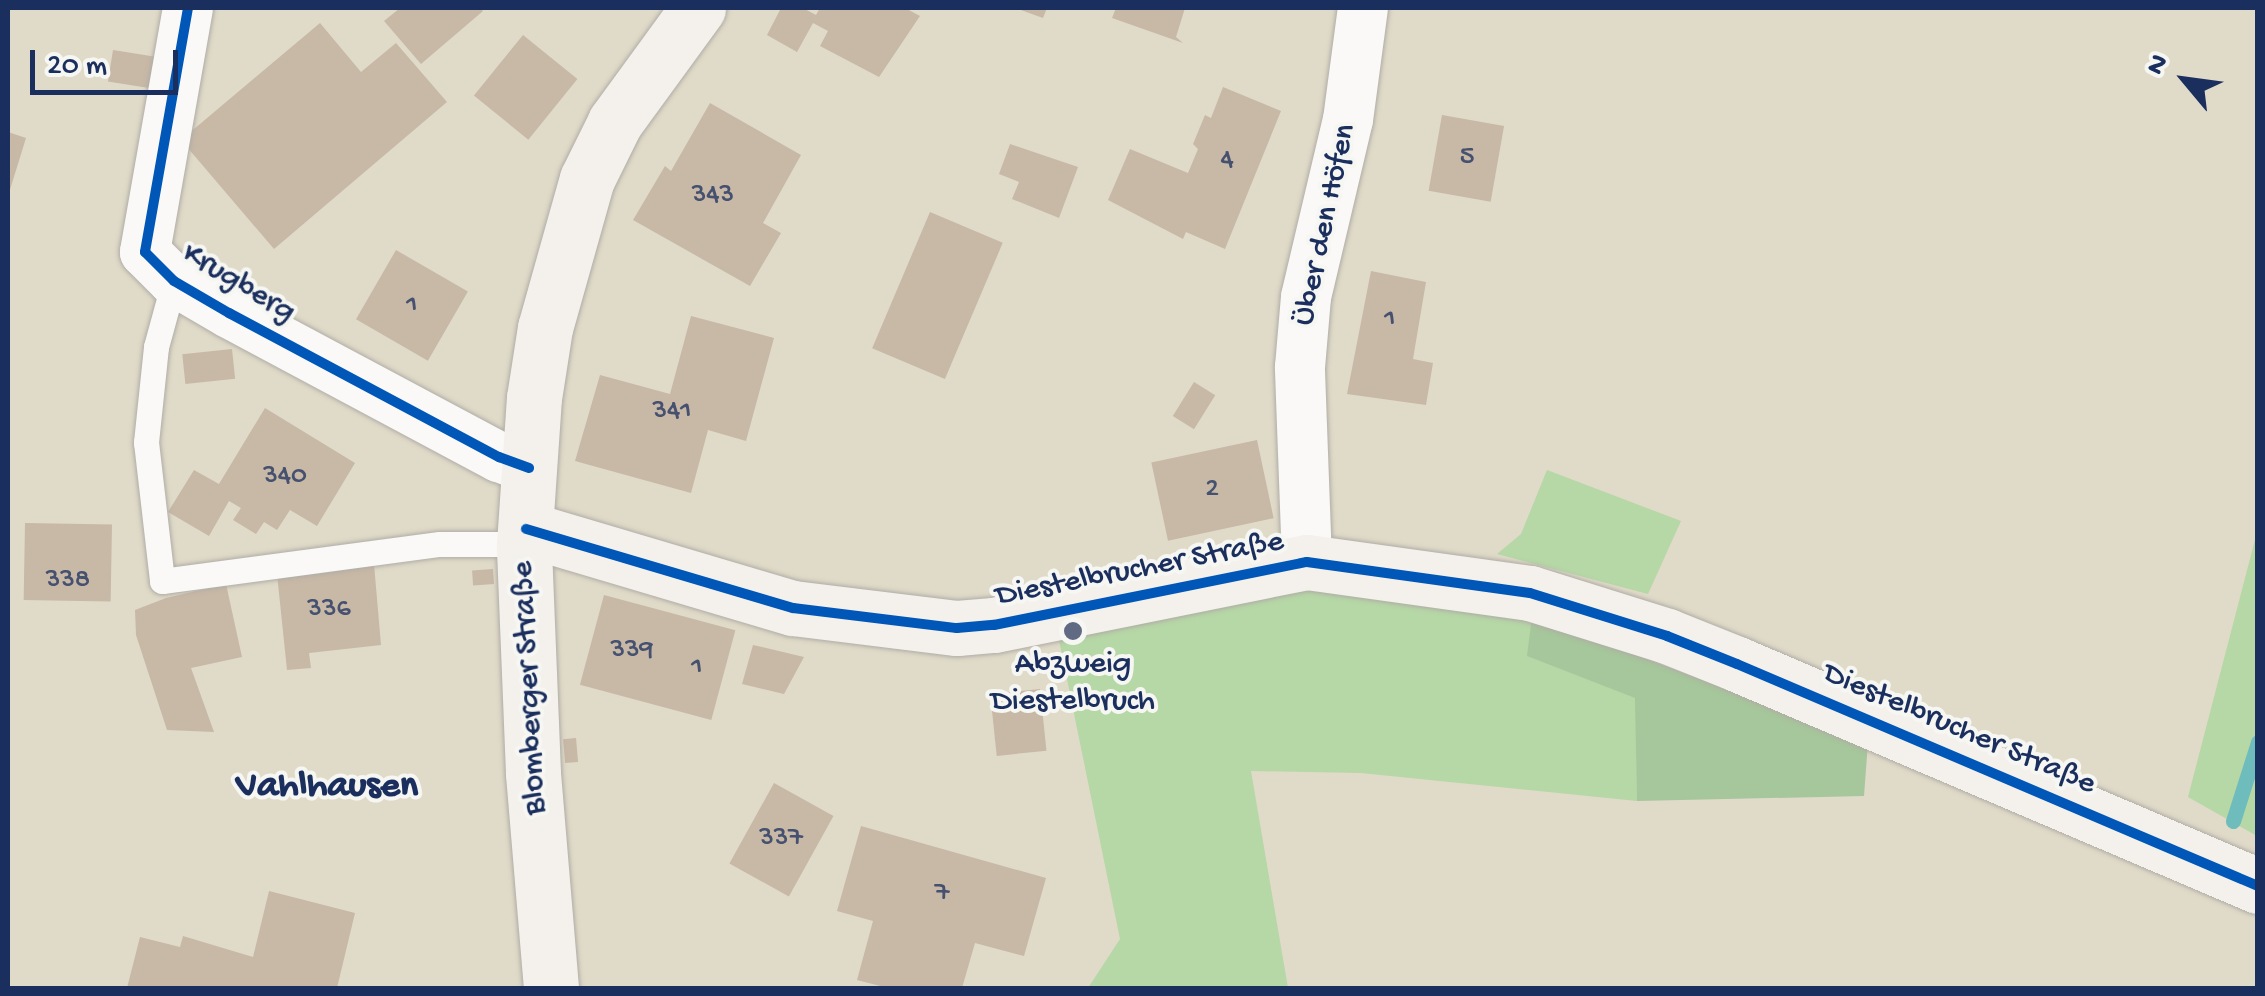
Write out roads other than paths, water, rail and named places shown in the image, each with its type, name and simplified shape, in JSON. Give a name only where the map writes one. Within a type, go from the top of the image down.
[{"type":"street","name":"Krugberg","points":[[188,8],[145,252],[174,281],[498,457],[529,468]]},
{"type":"street","name":"Blomberger Straße","points":[[551,988],[533,773],[525,537],[545,328],[587,179],[615,122],[698,8]]},
{"type":"street","name":"Über den Höfen","points":[[1308,562],[1300,367],[1306,296],[1348,120],[1363,8]]},
{"type":"street","name":"Diestelbrucher Straße","points":[[525,537],[793,608],[957,628],[994,625],[1308,562],[1530,593],[1632,624],[2070,803],[2258,886]]},
{"type":"lane","points":[[174,281],[156,347],[146,442],[162,581],[440,544],[525,537]]},
{"type":"waterway","points":[[2233,821],[2258,742]]},
{"type":"place","name":"Abzweig Diestelbruch","points":[[1073,631]]},
{"type":"district","name":"Vahlhausen","points":[[327,788]]}]
